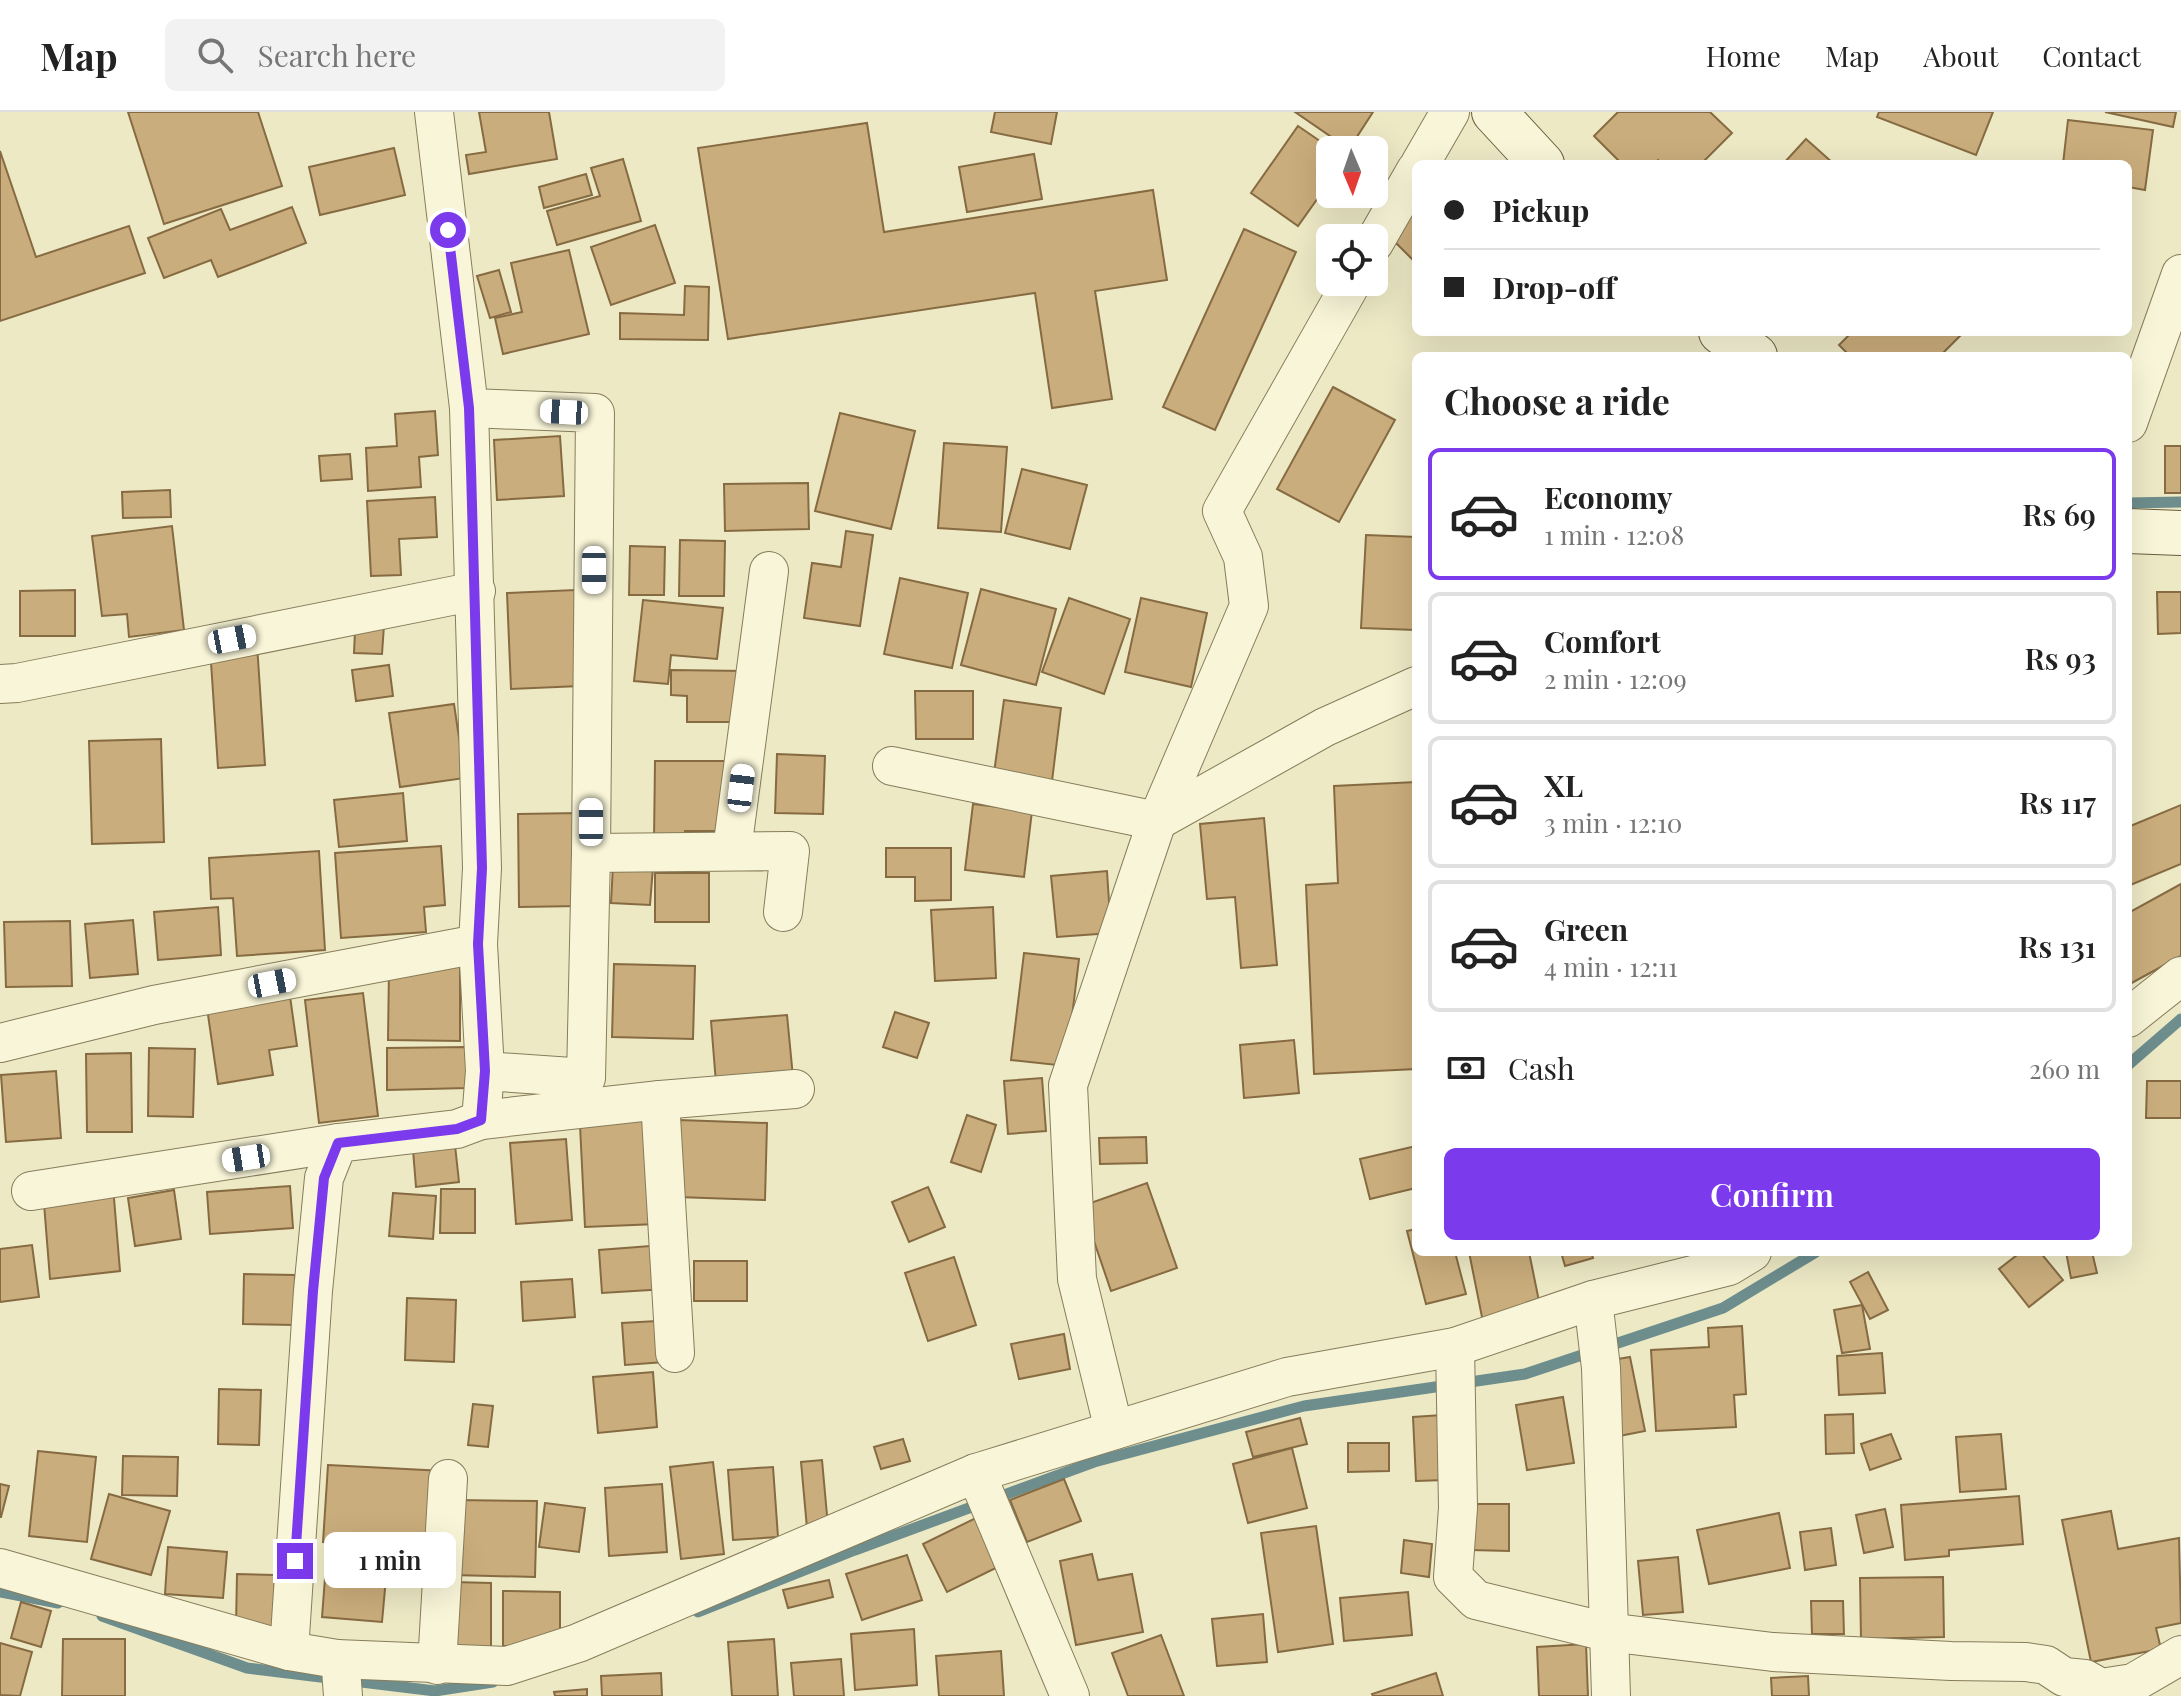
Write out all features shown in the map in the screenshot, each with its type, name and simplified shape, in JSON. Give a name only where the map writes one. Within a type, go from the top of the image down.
[{"type":"street","points":[[434,112],[469,408],[482,868],[478,944],[485,1071],[481,1120]]},
{"type":"street","points":[[1422,160],[1450,112]]},
{"type":"street","points":[[1494,112],[1538,160]]},
{"type":"street","points":[[1385,224],[1412,177]]},
{"type":"street","points":[[2132,412],[2181,274]]},
{"type":"street","points":[[1114,1430],[1077,1279],[1068,1085],[1157,821],[1249,606],[1243,557],[1222,511],[1344,296]]},
{"type":"street","points":[[1727,336],[1749,352]]},
{"type":"street","points":[[469,408],[595,413],[586,1078],[485,1071]]},
{"type":"street","points":[[2132,531],[2181,533]]},
{"type":"street","points":[[732,850],[769,571]]},
{"type":"street","points":[[0,684],[476,591]]},
{"type":"street","points":[[892,766],[1157,821],[1325,727],[1412,688]]},
{"type":"street","points":[[591,853],[790,851],[783,912]]},
{"type":"street","points":[[0,1043],[154,1005],[478,944]]},
{"type":"street","points":[[2132,1015],[2181,976]]},
{"type":"street","points":[[31,1191],[338,1143],[457,1129],[481,1120],[795,1089]]},
{"type":"street","points":[[660,1100],[675,1353]]},
{"type":"street","points":[[289,1651],[313,1291],[324,1178],[338,1143]]},
{"type":"street","points":[[0,1568],[289,1651],[340,1675],[437,1665],[507,1666],[578,1643],[976,1473],[1287,1377],[1456,1373],[1597,1334],[1745,1256]]},
{"type":"street","points":[[1597,1334],[1611,1696]]},
{"type":"street","points":[[1456,1373],[1458,1508],[1453,1577],[1476,1600],[1607,1632],[1773,1652],[2026,1662],[2046,1665],[2064,1677],[2085,1679],[2101,1688],[2133,1683],[2181,1655]]},
{"type":"street","points":[[976,1473],[1070,1696]]},
{"type":"street","points":[[437,1665],[448,1479]]},
{"type":"building","points":[[128,112],[258,112],[282,186],[164,224]]},
{"type":"building","points":[[479,112],[549,112],[557,159],[469,174],[466,155],[486,152]]},
{"type":"building","points":[[995,112],[1057,112],[1051,144],[991,132]]},
{"type":"building","points":[[1295,112],[1373,112],[1357,136],[1330,136]]},
{"type":"building","points":[[1618,112],[1710,112],[1732,133],[1705,160],[1618,160],[1594,136]]},
{"type":"building","points":[[1879,112],[1993,112],[1976,155],[1877,117]]},
{"type":"building","points":[[2105,112],[2176,112],[2173,127]]},
{"type":"building","points":[[2068,120],[2153,130],[2145,190],[2132,188],[2132,160],[2063,160]]},
{"type":"building","points":[[867,123],[884,232],[1153,190],[1167,280],[1095,291],[1112,399],[1052,408],[1035,293],[728,339],[698,148]]},
{"type":"building","points":[[1298,126],[1316,138],[1316,201],[1298,226],[1251,193]]},
{"type":"building","points":[[1806,139],[1830,160],[1787,160]]},
{"type":"building","points":[[394,148],[405,195],[320,215],[309,167]]},
{"type":"building","points":[[0,151],[36,257],[129,226],[145,273],[0,321]]},
{"type":"building","points":[[1034,154],[1042,199],[967,212],[959,167]]},
{"type":"building","points":[[623,159],[641,221],[557,245],[547,211],[600,196],[591,168]]},
{"type":"building","points":[[586,174],[592,195],[544,208],[539,187]]},
{"type":"building","points":[[292,207],[306,243],[218,277],[211,260],[164,278],[148,238],[221,209],[230,230]]},
{"type":"building","points":[[1412,211],[1412,259],[1388,235]]},
{"type":"building","points":[[655,225],[675,283],[611,305],[591,247]]},
{"type":"building","points":[[1244,229],[1296,252],[1215,430],[1163,407]]},
{"type":"building","points":[[569,250],[589,334],[503,354],[495,318],[522,312],[511,263]]},
{"type":"building","points":[[499,270],[511,312],[490,318],[477,276]]},
{"type":"building","points":[[685,286],[709,287],[708,340],[620,339],[620,313],[684,315]]},
{"type":"building","points":[[1848,336],[1960,336],[1944,352],[1846,352],[1839,345]]},
{"type":"building","points":[[1333,387],[1395,420],[1339,522],[1277,489]]},
{"type":"building","points":[[435,411],[438,455],[419,457],[421,487],[368,491],[366,448],[397,446],[395,414]]},
{"type":"building","points":[[840,413],[915,431],[891,529],[815,511]]},
{"type":"building","points":[[560,436],[564,496],[497,500],[494,440]]},
{"type":"building","points":[[944,443],[1007,447],[1001,532],[938,528]]},
{"type":"building","points":[[2165,446],[2181,446],[2181,493],[2165,493]]},
{"type":"building","points":[[350,454],[352,479],[321,481],[319,456]]},
{"type":"building","points":[[1022,469],[1087,485],[1070,549],[1005,533]]},
{"type":"building","points":[[808,483],[809,529],[725,531],[724,484]]},
{"type":"building","points":[[170,490],[171,517],[123,518],[122,492]]},
{"type":"building","points":[[435,497],[437,537],[399,539],[401,575],[371,576],[367,501]]},
{"type":"building","points":[[172,526],[184,630],[129,637],[127,614],[102,616],[92,536]]},
{"type":"building","points":[[846,531],[873,535],[860,626],[804,618],[812,563],[841,567]]},
{"type":"building","points":[[1366,535],[1412,537],[1412,630],[1361,628]]},
{"type":"building","points":[[680,540],[725,541],[724,596],[679,596]]},
{"type":"building","points":[[630,546],[665,547],[664,595],[629,595]]},
{"type":"building","points":[[900,578],[968,593],[952,668],[884,654]]},
{"type":"building","points":[[981,589],[1056,609],[1036,685],[961,665]]},
{"type":"building","points":[[75,590],[75,636],[20,636],[20,591]]},
{"type":"building","points":[[575,590],[580,686],[511,689],[507,593]]},
{"type":"building","points":[[2157,592],[2181,592],[2181,633],[2158,634]]},
{"type":"building","points":[[1069,598],[1130,619],[1104,694],[1042,672]]},
{"type":"building","points":[[1141,598],[1207,613],[1191,687],[1125,672]]},
{"type":"building","points":[[643,600],[723,608],[717,659],[671,655],[668,684],[634,681]]},
{"type":"building","points":[[356,609],[385,611],[382,654],[354,653]]},
{"type":"building","points":[[257,644],[265,765],[218,768],[210,647]]},
{"type":"building","points":[[389,665],[393,696],[356,701],[352,670]]},
{"type":"building","points":[[671,670],[746,671],[746,722],[687,722],[687,696],[671,695]]},
{"type":"building","points":[[915,691],[973,691],[973,739],[916,739]]},
{"type":"building","points":[[1004,700],[1061,708],[1052,781],[994,773]]},
{"type":"building","points":[[454,704],[465,778],[400,787],[389,713]]},
{"type":"building","points":[[161,739],[164,842],[92,844],[89,741]]},
{"type":"building","points":[[777,754],[825,756],[823,814],[775,813]]},
{"type":"building","points":[[655,761],[726,761],[726,831],[685,831],[685,842],[654,841]]},
{"type":"building","points":[[1412,782],[1412,1069],[1314,1074],[1306,885],[1338,883],[1334,786]]},
{"type":"building","points":[[403,793],[407,841],[339,847],[334,800]]},
{"type":"building","points":[[973,804],[1032,811],[1024,877],[965,870]]},
{"type":"building","points":[[2181,805],[2181,864],[2132,884],[2132,825]]},
{"type":"building","points":[[579,813],[579,906],[519,907],[518,814]]},
{"type":"building","points":[[1264,818],[1277,965],[1241,968],[1235,897],[1207,899],[1200,824]]},
{"type":"building","points":[[441,846],[445,905],[424,907],[426,932],[341,938],[335,853]]},
{"type":"building","points":[[886,848],[951,848],[951,900],[915,901],[915,877],[886,877]]},
{"type":"building","points":[[319,851],[325,950],[237,956],[233,898],[211,899],[209,858]]},
{"type":"building","points":[[613,865],[653,867],[650,905],[611,903]]},
{"type":"building","points":[[1107,871],[1111,933],[1057,937],[1051,876]]},
{"type":"building","points":[[655,873],[709,873],[709,922],[655,922]]},
{"type":"building","points":[[2181,884],[2181,956],[2132,983],[2132,911]]},
{"type":"building","points":[[218,907],[221,955],[158,960],[154,912]]},
{"type":"building","points":[[993,907],[996,978],[935,981],[931,910]]},
{"type":"building","points":[[133,920],[138,974],[90,978],[85,924]]},
{"type":"building","points":[[70,921],[72,986],[6,987],[4,922]]},
{"type":"building","points":[[1024,953],[1079,959],[1066,1066],[1011,1060]]},
{"type":"building","points":[[614,964],[695,966],[693,1039],[612,1037]]},
{"type":"building","points":[[389,967],[460,967],[460,1041],[388,1040]]},
{"type":"building","points":[[289,989],[297,1046],[269,1050],[273,1075],[218,1084],[206,1001]]},
{"type":"building","points":[[363,993],[378,1116],[319,1123],[305,1000]]},
{"type":"building","points":[[895,1012],[929,1023],[917,1058],[883,1047]]},
{"type":"building","points":[[787,1015],[793,1077],[716,1083],[711,1021]]},
{"type":"building","points":[[1294,1040],[1299,1093],[1244,1098],[1240,1045]]},
{"type":"building","points":[[466,1047],[467,1088],[387,1090],[387,1048]]},
{"type":"building","points":[[149,1048],[195,1049],[193,1117],[148,1116]]},
{"type":"building","points":[[131,1053],[132,1132],[87,1132],[86,1054]]},
{"type":"building","points":[[56,1071],[61,1138],[6,1142],[1,1075]]},
{"type":"building","points":[[1042,1078],[1046,1131],[1008,1134],[1004,1081]]},
{"type":"building","points":[[2147,1081],[2181,1081],[2181,1118],[2146,1118]]},
{"type":"building","points":[[651,1102],[657,1224],[585,1227],[579,1105]]},
{"type":"building","points":[[967,1115],[996,1125],[981,1172],[951,1162]]},
{"type":"building","points":[[679,1120],[767,1123],[765,1200],[677,1197]]},
{"type":"building","points":[[1146,1137],[1147,1163],[1100,1164],[1099,1138]]},
{"type":"building","points":[[566,1139],[572,1220],[516,1224],[510,1143]]},
{"type":"building","points":[[455,1145],[459,1182],[416,1187],[413,1150]]},
{"type":"building","points":[[1412,1147],[1412,1189],[1370,1199],[1360,1159]]},
{"type":"building","points":[[1147,1183],[1177,1268],[1111,1291],[1082,1206]]},
{"type":"building","points":[[113,1186],[120,1271],[50,1279],[43,1191]]},
{"type":"building","points":[[290,1186],[293,1228],[210,1234],[207,1192]]},
{"type":"building","points":[[928,1187],[945,1227],[909,1242],[892,1202]]},
{"type":"building","points":[[441,1189],[475,1189],[475,1233],[440,1233]]},
{"type":"building","points":[[174,1190],[181,1239],[135,1246],[128,1198]]},
{"type":"building","points":[[393,1193],[436,1196],[433,1239],[389,1236]]},
{"type":"building","points":[[1412,1230],[1412,1250],[1407,1231]]},
{"type":"building","points":[[32,1245],[39,1297],[0,1302],[0,1249]]},
{"type":"building","points":[[663,1245],[666,1289],[602,1293],[599,1250]]},
{"type":"building","points":[[1414,1256],[1456,1256],[1466,1294],[1426,1304]]},
{"type":"building","points":[[1470,1256],[1530,1256],[1541,1311],[1483,1322]]},
{"type":"building","points":[[1562,1256],[1593,1258],[1565,1266]]},
{"type":"building","points":[[2016,1256],[2043,1256],[2063,1280],[2029,1307],[1999,1269]]},
{"type":"building","points":[[2067,1256],[2093,1256],[2097,1273],[2071,1278]]},
{"type":"building","points":[[954,1257],[976,1325],[928,1341],[905,1273]]},
{"type":"building","points":[[694,1261],[747,1261],[747,1301],[694,1301]]},
{"type":"building","points":[[1868,1272],[1888,1310],[1870,1319],[1850,1282]]},
{"type":"building","points":[[244,1274],[295,1275],[294,1325],[243,1324]]},
{"type":"building","points":[[572,1279],[575,1317],[523,1321],[521,1282]]},
{"type":"building","points":[[407,1298],[456,1300],[454,1362],[405,1360]]},
{"type":"building","points":[[1862,1305],[1870,1349],[1842,1353],[1834,1310]]},
{"type":"building","points":[[675,1320],[678,1361],[625,1365],[622,1323]]},
{"type":"building","points":[[1742,1326],[1746,1394],[1734,1395],[1736,1427],[1656,1431],[1651,1350],[1709,1347],[1708,1328]]},
{"type":"building","points":[[1064,1334],[1070,1369],[1019,1379],[1011,1344]]},
{"type":"building","points":[[1882,1353],[1885,1393],[1839,1395],[1837,1356]]},
{"type":"building","points":[[1630,1357],[1645,1431],[1609,1438],[1594,1363]]},
{"type":"building","points":[[653,1372],[657,1427],[598,1433],[593,1377]]},
{"type":"building","points":[[219,1389],[261,1390],[259,1445],[218,1444]]},
{"type":"building","points":[[1563,1397],[1574,1463],[1527,1470],[1516,1405]]},
{"type":"building","points":[[473,1404],[493,1406],[488,1447],[468,1445]]},
{"type":"building","points":[[1853,1414],[1854,1453],[1826,1454],[1825,1415]]},
{"type":"building","points":[[1442,1415],[1445,1480],[1416,1481],[1413,1417]]},
{"type":"building","points":[[1300,1418],[1307,1444],[1253,1457],[1246,1432]]},
{"type":"building","points":[[1891,1434],[1901,1459],[1870,1470],[1861,1444]]},
{"type":"building","points":[[2001,1434],[2006,1489],[1960,1492],[1956,1437]]},
{"type":"building","points":[[903,1439],[910,1461],[881,1469],[874,1447]]},
{"type":"building","points":[[1348,1443],[1389,1443],[1389,1471],[1348,1472]]},
{"type":"building","points":[[1292,1448],[1307,1508],[1248,1523],[1233,1464]]},
{"type":"building","points":[[38,1451],[96,1457],[87,1542],[29,1536]]},
{"type":"building","points":[[123,1456],[178,1457],[177,1496],[122,1495]]},
{"type":"building","points":[[822,1460],[828,1526],[807,1528],[801,1462]]},
{"type":"building","points":[[713,1462],[724,1554],[681,1559],[670,1467]]},
{"type":"building","points":[[328,1465],[444,1471],[439,1549],[323,1542]]},
{"type":"building","points":[[773,1467],[778,1537],[733,1540],[728,1470]]},
{"type":"building","points":[[1064,1479],[1081,1521],[1027,1542],[1010,1500]]},
{"type":"building","points":[[0,1484],[9,1486],[1,1517],[0,1517]]},
{"type":"building","points":[[662,1484],[667,1552],[609,1556],[605,1488]]},
{"type":"building","points":[[109,1494],[170,1511],[151,1575],[91,1559]]},
{"type":"building","points":[[2019,1496],[2023,1544],[1949,1550],[1949,1556],[1905,1560],[1901,1505]]},
{"type":"building","points":[[455,1500],[537,1501],[535,1577],[453,1575]]},
{"type":"building","points":[[545,1503],[585,1508],[579,1552],[539,1547]]},
{"type":"building","points":[[1471,1504],[1509,1504],[1509,1551],[1471,1550]]},
{"type":"building","points":[[1885,1509],[1893,1547],[1864,1553],[1856,1515]]},
{"type":"building","points":[[2111,1511],[2118,1549],[2179,1538],[2181,1623],[2156,1628],[2161,1649],[2091,1662],[2062,1520]]},
{"type":"building","points":[[1779,1513],[1790,1568],[1709,1584],[1697,1530]]},
{"type":"building","points":[[984,1514],[1008,1562],[947,1592],[923,1544]]},
{"type":"building","points":[[1316,1526],[1333,1644],[1278,1652],[1261,1533]]},
{"type":"building","points":[[1831,1528],[1836,1565],[1805,1570],[1800,1532]]},
{"type":"building","points":[[1404,1540],[1432,1544],[1429,1577],[1401,1573]]},
{"type":"building","points":[[168,1547],[227,1552],[223,1598],[165,1594]]},
{"type":"building","points":[[327,1552],[388,1556],[382,1622],[322,1617]]},
{"type":"building","points":[[1092,1554],[1098,1580],[1132,1574],[1143,1632],[1076,1645],[1060,1561]]},
{"type":"building","points":[[907,1555],[922,1600],[862,1620],[846,1574]]},
{"type":"building","points":[[1678,1557],[1683,1612],[1643,1615],[1638,1561]]},
{"type":"building","points":[[237,1574],[275,1575],[273,1627],[236,1626]]},
{"type":"building","points":[[1943,1577],[1944,1637],[1861,1639],[1860,1578]]},
{"type":"building","points":[[829,1580],[833,1597],[788,1608],[783,1590]]},
{"type":"building","points":[[452,1582],[491,1583],[491,1653],[451,1653]]},
{"type":"building","points":[[503,1591],[560,1592],[560,1647],[503,1646]]},
{"type":"building","points":[[1408,1592],[1412,1635],[1344,1641],[1340,1598]]},
{"type":"building","points":[[1811,1601],[1843,1601],[1844,1634],[1812,1634]]},
{"type":"building","points":[[21,1602],[51,1611],[41,1647],[11,1638]]},
{"type":"building","points":[[1263,1614],[1267,1662],[1217,1666],[1212,1619]]},
{"type":"building","points":[[914,1629],[917,1685],[855,1690],[851,1634]]},
{"type":"building","points":[[1161,1635],[1184,1696],[1128,1696],[1112,1653]]},
{"type":"building","points":[[63,1639],[125,1639],[125,1696],[62,1696]]},
{"type":"building","points":[[774,1639],[778,1696],[732,1696],[728,1642]]},
{"type":"building","points":[[0,1643],[32,1652],[20,1696],[0,1695]]},
{"type":"building","points":[[1586,1644],[1588,1696],[1539,1696],[1537,1647]]},
{"type":"building","points":[[1001,1651],[1004,1696],[939,1696],[936,1656]]},
{"type":"building","points":[[841,1659],[844,1696],[794,1696],[791,1663]]},
{"type":"building","points":[[661,1673],[662,1696],[602,1696],[601,1676]]},
{"type":"building","points":[[1436,1673],[1443,1696],[1372,1694]]},
{"type":"building","points":[[1808,1676],[1809,1696],[1772,1696],[1771,1678]]},
{"type":"building","points":[[587,1689],[587,1696],[555,1696],[554,1692]]},
{"type":"waterway","points":[[2132,503],[2181,502]]},
{"type":"waterway","points":[[2132,1062],[2181,1019]]},
{"type":"waterway","points":[[698,1612],[1094,1462],[1304,1406],[1525,1374],[1723,1308],[1809,1256]]},
{"type":"waterway","points":[[0,1592],[58,1603]]},
{"type":"waterway","points":[[102,1616],[247,1668],[435,1691],[493,1682]]},
{"type":"route","points":[[295,1561],[313,1291],[324,1178],[338,1143],[457,1129],[481,1120],[485,1071],[478,944],[482,868],[476,591],[469,408],[448,230]]}]
